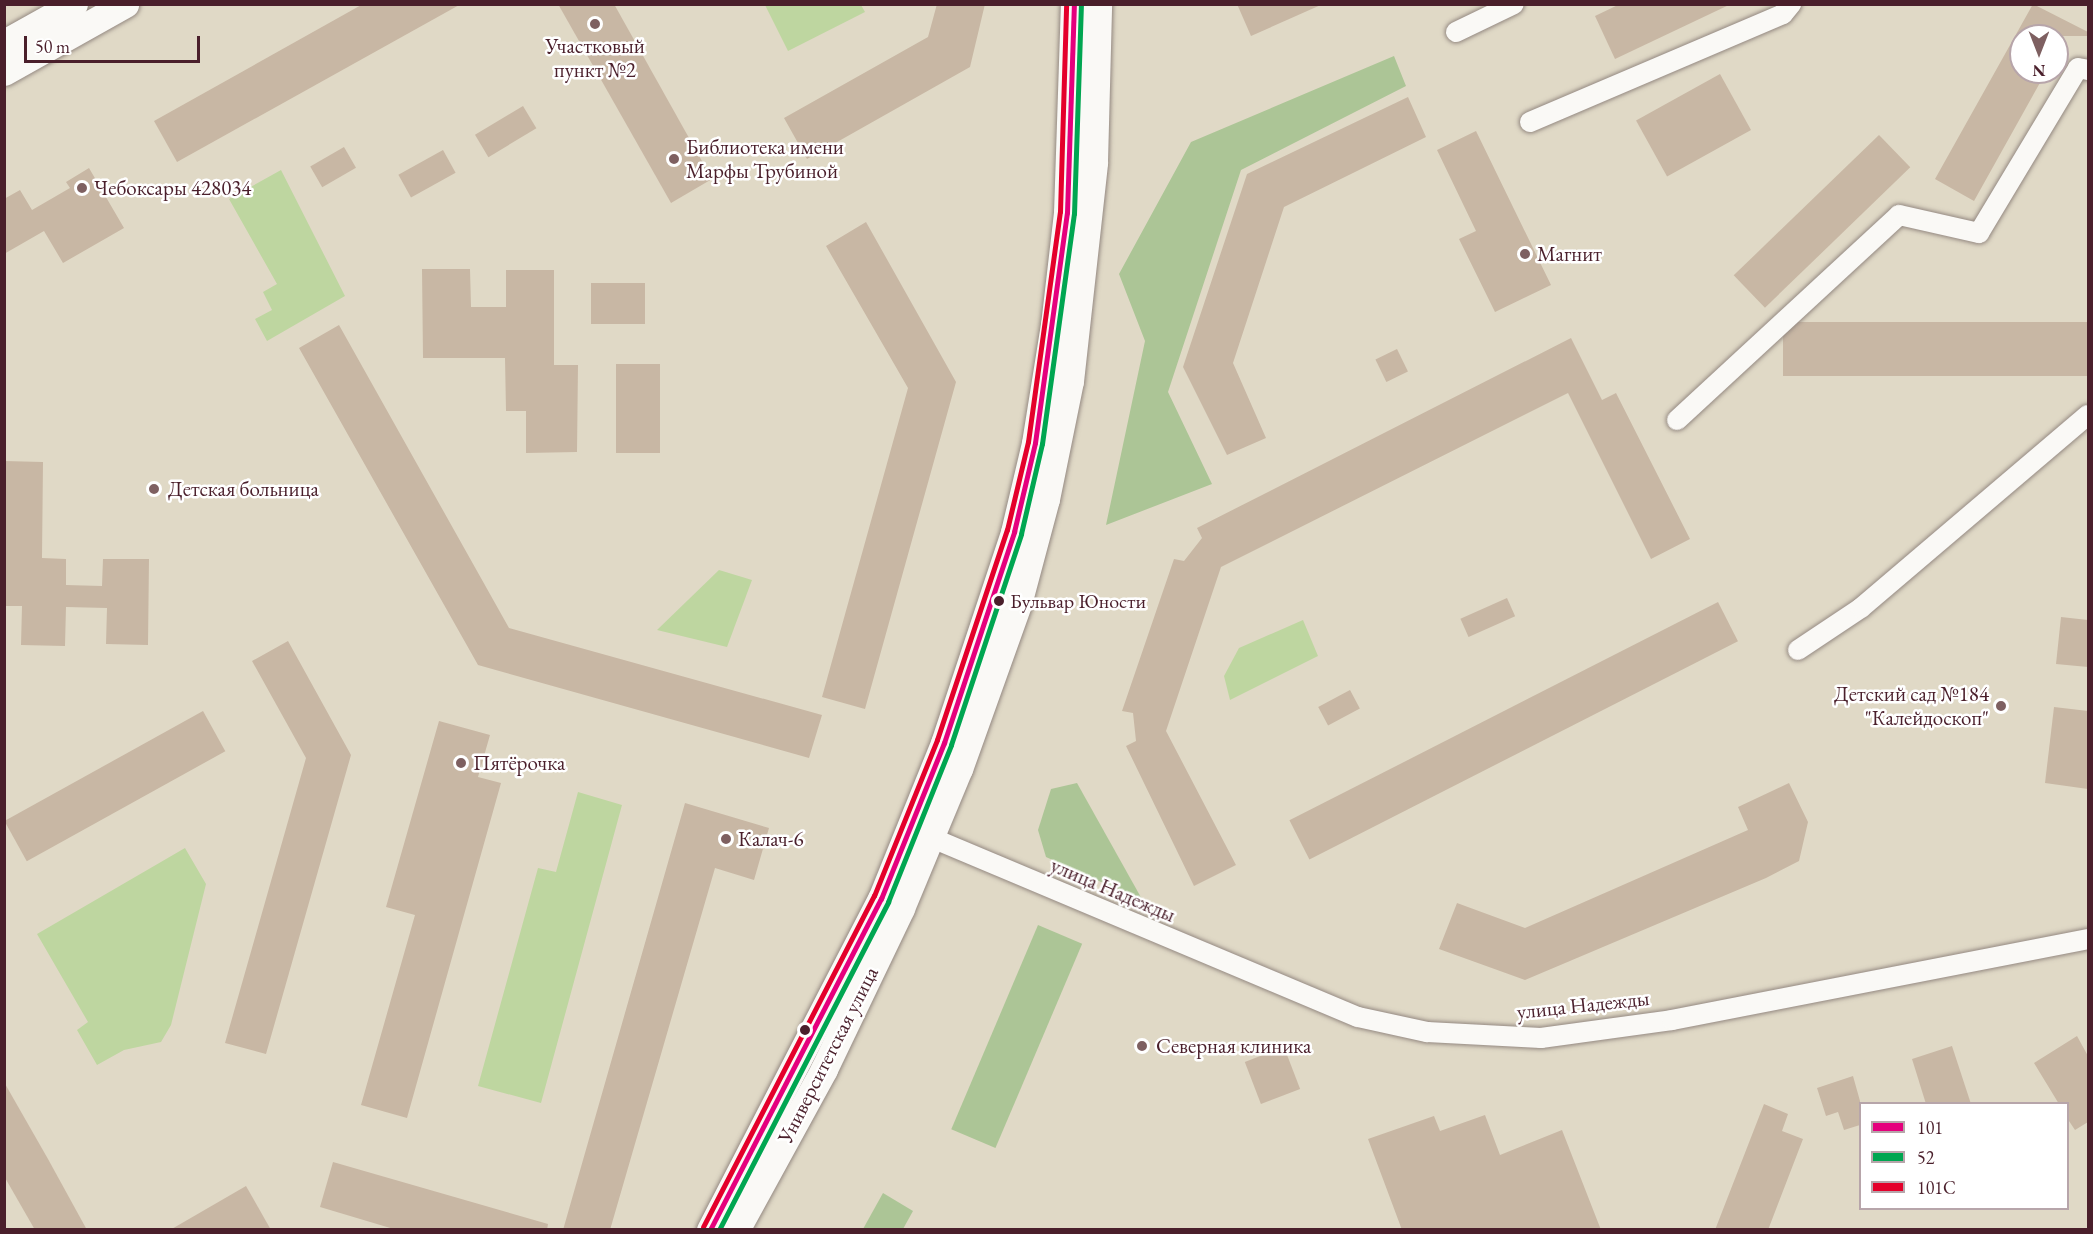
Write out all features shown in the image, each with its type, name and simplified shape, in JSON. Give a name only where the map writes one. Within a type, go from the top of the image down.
[{"type":"main road","points":[[4,72],[48,33],[74,4]]},
{"type":"main road","points":[[4,43],[48,33],[125,4]]},
{"type":"main road","name":"Университетская улица","points":[[1074,4],[1085,64]]},
{"type":"main road","name":"Университетская улица","points":[[736,1230],[824,1069],[920,834],[1018,604],[1046,499],[1071,381],[1085,64],[1098,4]]},
{"type":"main road","name":"Университетская улица","points":[[710,1230],[815,1033],[881,899],[920,834]]},
{"type":"street","points":[[1455,32],[1514,4]]},
{"type":"street","points":[[1530,122],[1783,14],[1791,4]]},
{"type":"street","points":[[1677,420],[1899,215],[1979,232],[2078,68],[2088,70]]},
{"type":"street","points":[[1798,650],[1861,608],[2088,415]]},
{"type":"street","name":"улица Надежды","points":[[920,834],[1358,1017],[1427,1032],[1495,1037],[1565,1035],[1671,1020],[2088,939]]},
{"type":"green space","points":[[765,5],[861,5],[865,12],[788,51]]},
{"type":"green space","points":[[1394,56],[1406,86],[1241,170],[1168,392],[1212,484],[1106,525],[1145,341],[1119,274],[1191,142]]},
{"type":"green space","points":[[281,170],[345,296],[267,341],[255,319],[272,310],[263,292],[277,284],[229,199]]},
{"type":"green space","points":[[719,570],[752,580],[727,647],[657,630]]},
{"type":"green space","points":[[1303,620],[1318,656],[1230,700],[1224,676],[1239,648]]},
{"type":"green space","points":[[1077,783],[1143,901],[1046,857],[1038,830],[1051,789]]},
{"type":"green space","points":[[578,792],[622,805],[541,1103],[478,1086],[538,868],[556,872]]},
{"type":"green space","points":[[185,848],[206,884],[171,1025],[161,1042],[124,1050],[97,1065],[77,1030],[88,1022],[37,934]]},
{"type":"green space","points":[[1038,925],[1082,944],[995,1148],[951,1129]]},
{"type":"green space","points":[[883,1193],[913,1211],[903,1229],[863,1229]]},
{"type":"building","points":[[363,4],[461,4],[177,162],[154,121]]},
{"type":"building","points":[[558,4],[614,4],[712,179],[671,203]]},
{"type":"building","points":[[937,4],[985,4],[970,67],[807,159],[784,118],[928,37]]},
{"type":"building","points":[[1237,4],[1323,4],[1251,36]]},
{"type":"building","points":[[1620,4],[1731,4],[1615,59],[1595,16]]},
{"type":"building","points":[[2033,4],[2088,32],[2088,36],[2069,36],[2069,24],[2022,24]]},
{"type":"building","points":[[2009,47],[2009,84],[2039,84],[1974,201],[1935,179]]},
{"type":"building","points":[[1720,74],[1751,130],[1667,177],[1636,121]]},
{"type":"building","points":[[1408,97],[1426,137],[1284,207],[1233,363],[1266,438],[1227,455],[1183,367],[1247,174]]},
{"type":"building","points":[[523,106],[536,128],[488,157],[475,135]]},
{"type":"building","points":[[1476,131],[1551,285],[1495,312],[1459,239],[1476,231],[1437,150]]},
{"type":"building","points":[[1879,135],[1910,167],[1765,308],[1734,275]]},
{"type":"building","points":[[344,147],[356,168],[322,187],[310,166]]},
{"type":"building","points":[[443,150],[456,173],[411,197],[398,175]]},
{"type":"building","points":[[89,168],[124,228],[63,263],[44,231],[4,254],[4,199],[20,190],[32,210],[70,188],[66,182]]},
{"type":"building","points":[[866,222],[956,382],[865,709],[822,697],[908,388],[826,246]]},
{"type":"building","points":[[422,269],[470,269],[471,307],[506,307],[506,270],[554,270],[554,365],[578,365],[577,452],[526,453],[526,411],[506,411],[505,358],[423,358]]},
{"type":"building","points":[[591,283],[645,283],[645,324],[591,324]]},
{"type":"building","points":[[1783,322],[2088,322],[2088,376],[1783,376]]},
{"type":"building","points":[[339,325],[509,628],[822,715],[809,758],[478,665],[299,348]]},
{"type":"building","points":[[1571,338],[1602,400],[1616,393],[1690,539],[1651,559],[1568,393],[1221,567],[1166,731],[1236,865],[1194,886],[1126,746],[1136,741],[1133,713],[1122,711],[1174,559],[1184,561],[1202,538],[1197,528]]},
{"type":"building","points":[[1397,349],[1408,371],[1386,382],[1375,360]]},
{"type":"building","points":[[616,364],[660,364],[660,453],[616,453]]},
{"type":"building","points":[[4,461],[43,462],[42,558],[66,559],[66,585],[102,586],[103,559],[149,559],[148,645],[106,644],[107,608],[66,607],[65,646],[21,645],[22,606],[4,606]]},
{"type":"building","points":[[1507,598],[1515,616],[1469,637],[1460,619]]},
{"type":"building","points":[[1718,602],[1738,641],[1309,860],[1289,820]]},
{"type":"building","points":[[2061,617],[2088,620],[2088,667],[2056,664]]},
{"type":"building","points":[[288,641],[351,755],[266,1054],[225,1043],[306,758],[252,661]]},
{"type":"building","points":[[1350,690],[1360,709],[1328,725],[1318,707]]},
{"type":"building","points":[[2054,707],[2088,711],[2088,789],[2045,783]]},
{"type":"building","points":[[203,711],[225,751],[27,861],[4,821]]},
{"type":"building","points":[[439,721],[490,735],[478,777],[501,783],[407,1118],[361,1105],[415,915],[386,907]]},
{"type":"building","points":[[1789,783],[1808,822],[1799,861],[1766,878],[1525,980],[1439,949],[1457,903],[1525,928],[1748,830],[1738,807]]},
{"type":"building","points":[[685,803],[769,828],[754,880],[715,868],[610,1230],[563,1230]]},
{"type":"building","points":[[2077,1036],[2088,1056],[2088,1122],[2075,1130],[2069,1121],[2069,1102],[2058,1102],[2034,1063]]},
{"type":"building","points":[[1952,1046],[1970,1102],[1925,1102],[1912,1059]]},
{"type":"building","points":[[1284,1047],[1300,1089],[1261,1104],[1245,1062]]},
{"type":"building","points":[[1853,1076],[1860,1101],[1859,1125],[1844,1130],[1838,1112],[1826,1116],[1817,1088]]},
{"type":"building","points":[[4,1082],[87,1230],[35,1230],[4,1176]]},
{"type":"building","points":[[1764,1104],[1788,1114],[1782,1131],[1803,1139],[1768,1230],[1715,1230]]},
{"type":"building","points":[[1485,1115],[1500,1155],[1562,1130],[1601,1230],[1402,1230],[1368,1139],[1434,1116],[1440,1131]]},
{"type":"building","points":[[333,1162],[548,1224],[547,1230],[397,1230],[320,1207]]},
{"type":"building","points":[[246,1186],[271,1230],[170,1230]]},
{"type":"transit line","name":"101С","points":[[703,1227],[874,896],[937,740],[1007,530],[1028,442],[1060,212],[1066,4]]},
{"type":"transit line","name":"101","points":[[710,1230],[881,899],[944,743],[1014,532],[1035,443],[1067,213],[1074,4]]},
{"type":"transit line","name":"52","points":[[719,1230],[888,902],[951,745],[1021,534],[1042,444],[1074,214],[1081,4]]},
{"type":"place","name":"Участковый пункт №2","points":[[595,24]]},
{"type":"place","name":"Библиотека имени Марфы Трубиной","points":[[674,159]]},
{"type":"place","name":"Чебоксары 428034","points":[[82,188]]},
{"type":"place","name":"Магнит","points":[[1525,254]]},
{"type":"place","name":"Детская больница","points":[[154,489]]},
{"type":"place","name":"Бульвар Юности","points":[[999,601]]},
{"type":"place","name":"Детский сад №184 \"Калейдоскоп\"","points":[[2001,706]]},
{"type":"place","name":"Пятёрочка","points":[[461,763]]},
{"type":"place","name":"Калач-6","points":[[726,839]]},
{"type":"place","name":"Северная клиника","points":[[1142,1046]]}]
